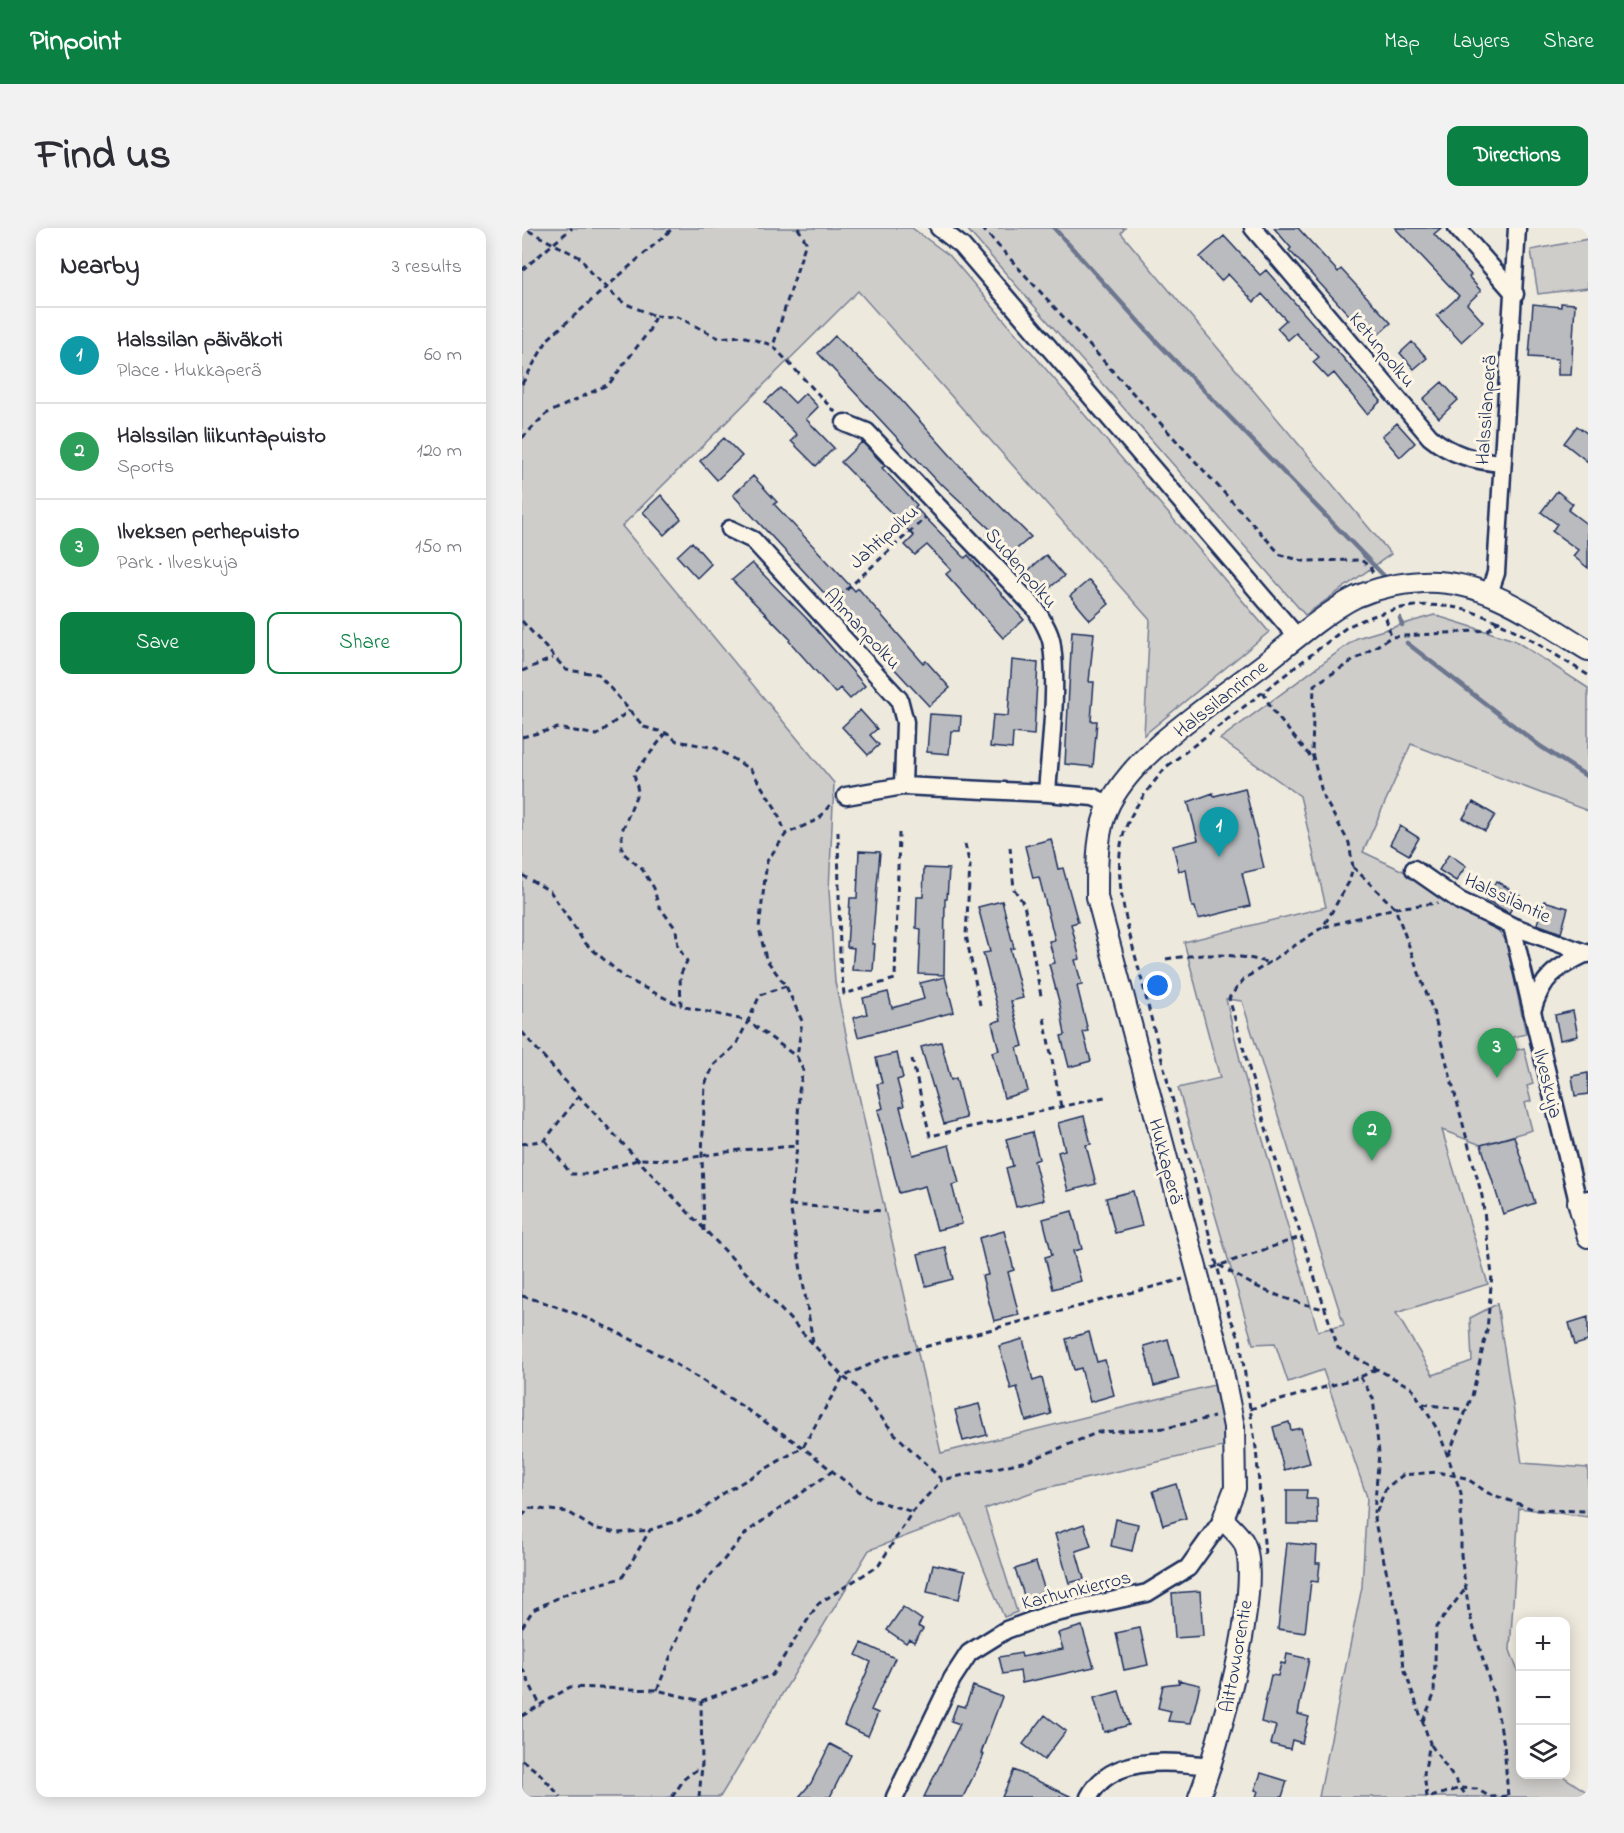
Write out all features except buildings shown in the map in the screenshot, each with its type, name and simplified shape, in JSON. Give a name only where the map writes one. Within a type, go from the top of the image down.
[{"type":"street","points":[[939,228],[962,246],[1298,638]]},
{"type":"street","name":"Ketunpolku","points":[[1253,228],[1430,437],[1446,450],[1461,456],[1483,462],[1502,463]]},
{"type":"street","points":[[1457,228],[1515,294]]},
{"type":"street","name":"Halssilanperä","points":[[1489,593],[1496,573],[1515,294],[1517,228]]},
{"type":"street","name":"Sudenpolku","points":[[845,423],[867,432],[1035,608],[1044,622],[1052,644],[1054,668],[1047,793]]},
{"type":"street","name":"Ahmanpolku","points":[[730,529],[753,540],[899,699],[905,722],[903,786]]},
{"type":"street","name":"Halssilanrinne","points":[[1109,804],[1127,777],[1150,752],[1298,638],[1356,597],[1394,586],[1423,582],[1459,584],[1489,593],[1588,650]]},
{"type":"street","points":[[846,796],[903,786],[1094,797],[1109,804]]},
{"type":"street","name":"Hukkaperä","points":[[1109,804],[1098,854],[1097,897],[1220,1357],[1241,1411],[1234,1427],[1235,1488],[1223,1519]]},
{"type":"street","name":"Halssilantie","points":[[1414,869],[1460,901],[1512,926],[1588,954]]},
{"type":"street","name":"Ilveskuja","points":[[1512,926],[1532,1011],[1583,1201],[1588,1237]]},
{"type":"street","points":[[1532,1011],[1539,988],[1563,964],[1588,954]]},
{"type":"street","name":"Aittovuorentie","points":[[1199,1797],[1212,1766],[1243,1636],[1249,1572],[1244,1543],[1223,1519]]},
{"type":"street","name":"Karhunkierros","points":[[895,1797],[952,1679],[969,1653],[1006,1630],[1047,1615],[1147,1593],[1188,1568],[1223,1519]]},
{"type":"street","points":[[1089,1797],[1108,1775],[1138,1763],[1167,1762],[1212,1766]]},
{"type":"path","points":[[523,228],[581,258],[604,287],[624,303],[655,316],[678,317],[719,338],[742,336],[772,346],[845,423]]},
{"type":"path","points":[[522,270],[572,228]]},
{"type":"path","points":[[522,384],[548,339],[673,228]]},
{"type":"path","points":[[772,346],[806,242],[798,228]]},
{"type":"path","points":[[982,228],[1281,555],[1303,561],[1361,560],[1370,567],[1375,578]]},
{"type":"path","points":[[522,438],[546,414],[609,384],[649,331],[655,316]]},
{"type":"path","name":"Jahtipolku","points":[[821,614],[939,506]]},
{"type":"path","points":[[1266,1564],[1241,1411],[1240,1340],[1229,1315],[1218,1265],[1163,1068],[1136,956],[1125,907],[1121,847],[1125,828],[1142,796],[1166,767],[1347,627],[1375,613],[1423,604],[1456,606],[1500,620],[1588,675]]},
{"type":"path","points":[[1386,618],[1391,638]]},
{"type":"path","points":[[1323,927],[1349,882],[1353,867],[1349,843],[1323,796],[1315,761],[1312,696],[1314,685],[1391,638],[1488,630],[1500,620]]},
{"type":"path","points":[[522,621],[566,670],[598,674],[644,727],[666,733],[676,741],[716,747],[751,771],[776,809],[786,834]]},
{"type":"path","points":[[522,671],[553,658]]},
{"type":"path","points":[[1263,692],[1272,710],[1315,761]]},
{"type":"path","points":[[522,737],[558,728],[597,735],[630,710]]},
{"type":"path","points":[[666,733],[634,774],[638,791],[622,831],[622,852],[642,869],[654,888],[658,905],[676,929],[678,947],[687,961],[680,976],[681,1006]]},
{"type":"path","points":[[797,1057],[802,1021],[786,986],[766,959],[759,928],[767,861],[786,834],[819,819],[837,796],[846,796]]},
{"type":"path","points":[[838,831],[840,958],[844,994],[895,979],[899,833]]},
{"type":"path","points":[[965,844],[970,866],[966,935],[980,1005]]},
{"type":"path","points":[[1010,847],[1014,889],[1024,904],[1041,996]]},
{"type":"path","points":[[1353,867],[1395,908],[1433,1011],[1482,1196],[1492,1275],[1487,1330],[1466,1410],[1448,1456]]},
{"type":"path","points":[[522,875],[550,891],[584,942],[625,978],[681,1006],[748,1021],[797,1057],[803,1070],[799,1091],[797,1146],[790,1205],[813,1344]]},
{"type":"path","points":[[1430,1743],[1424,1774],[1429,1797],[1461,1788],[1477,1789],[1490,1797],[1508,1796],[1504,1744],[1466,1588],[1461,1555],[1461,1493],[1439,1432],[1412,1388],[1338,1348],[1300,1237],[1229,998],[1244,979],[1323,927],[1395,908],[1460,901]]},
{"type":"path","points":[[1166,959],[1193,955],[1239,955],[1270,963]]},
{"type":"path","points":[[704,1231],[702,1155],[705,1084],[714,1065],[736,1045],[760,995],[786,986]]},
{"type":"path","points":[[1044,1018],[1061,1107]]},
{"type":"path","points":[[522,1032],[578,1097],[640,1159],[704,1231],[843,1377],[855,1385],[894,1433],[942,1480]]},
{"type":"path","points":[[912,1059],[930,1136],[1109,1096]]},
{"type":"path","points":[[522,1144],[545,1140],[578,1097]]},
{"type":"path","points":[[545,1140],[571,1174],[592,1174],[640,1159],[675,1160],[702,1155],[797,1146]]},
{"type":"path","points":[[790,1205],[885,1211]]},
{"type":"path","points":[[522,1515],[530,1508],[568,1512],[593,1528],[618,1533],[650,1530],[697,1514],[724,1493],[803,1447],[843,1377],[886,1357],[1198,1275],[1218,1265],[1265,1251],[1300,1237]]},
{"type":"path","points":[[1218,1265],[1257,1289],[1284,1300],[1324,1309]]},
{"type":"path","points":[[522,1296],[544,1302],[621,1332],[734,1401],[803,1447],[870,1498],[912,1512]]},
{"type":"path","points":[[522,1716],[531,1709],[541,1707],[570,1687],[657,1690],[701,1701],[772,1676],[818,1604],[879,1565],[912,1512],[942,1480],[1031,1460],[1099,1432],[1166,1428],[1241,1411],[1360,1377],[1377,1369]]},
{"type":"path","points":[[1360,1377],[1373,1398],[1379,1453],[1374,1518],[1392,1596],[1398,1611],[1404,1668],[1430,1743],[1438,1758],[1467,1797]]},
{"type":"path","points":[[1423,1404],[1466,1410]]},
{"type":"path","points":[[657,1690],[696,1593],[747,1532],[834,1470]]},
{"type":"path","points":[[1374,1518],[1386,1488],[1403,1474],[1437,1472],[1466,1478],[1488,1493],[1536,1510],[1588,1511]]},
{"type":"path","points":[[522,1628],[533,1610],[572,1591],[622,1578],[650,1530]]},
{"type":"path","points":[[1423,1721],[1434,1695],[1436,1627],[1466,1588]]},
{"type":"path","points":[[522,1668],[541,1707]]},
{"type":"path","points":[[699,1797],[702,1766],[701,1701]]},
{"type":"path","points":[[522,1760],[539,1773],[561,1797]]},
{"type":"path","points":[[672,1797],[685,1778],[702,1766]]},
{"type":"shaded area","points":[[522,228],[912,228],[950,256],[1269,632],[1144,735],[1150,620],[858,291],[622,526],[834,783],[829,890],[835,982],[865,1124],[941,1453],[1214,1385],[1227,1446],[1041,1489],[985,1509],[1017,1612],[1004,1617],[962,1515],[869,1550],[720,1797],[522,1797]]},
{"type":"shaded area","points":[[966,228],[1125,228],[1121,233],[1391,554],[1305,615]]},
{"type":"shaded area","points":[[1588,239],[1588,288],[1538,294],[1531,250]]},
{"type":"shaded area","points":[[1434,615],[1514,640],[1588,688],[1588,811],[1411,744],[1363,852],[1441,890],[1462,903],[1496,928],[1506,941],[1526,1034],[1513,1037],[1517,1050],[1524,1048],[1533,1084],[1527,1086],[1531,1101],[1525,1103],[1532,1130],[1481,1145],[1442,1130],[1488,1284],[1396,1313],[1433,1375],[1472,1361],[1470,1318],[1497,1304],[1522,1463],[1588,1468],[1588,1517],[1519,1508],[1510,1650],[1516,1666],[1516,1779],[1567,1779],[1588,1793],[1588,1797],[1319,1797],[1362,1587],[1367,1497],[1323,1370],[1288,1382],[1275,1343],[1253,1344],[1178,1088],[1220,1078],[1184,942],[1326,907],[1300,796],[1220,739],[1357,638]],"holes":[[[1226,999],[1242,1001],[1344,1325],[1318,1331],[1241,1064]]]},
{"type":"waterway","points":[[1054,228],[1157,342],[1389,581]]},
{"type":"waterway","points":[[1400,618],[1402,625]]},
{"type":"waterway","points":[[1407,643],[1540,746],[1588,777]]},
{"type":"place","name":"Halssilan päiväkoti","points":[[1219,857]]},
{"type":"place","name":"Ilveksen perhepuisto","points":[[1497,1078]]},
{"type":"place","name":"Halssilan liikuntapuisto","points":[[1372,1161]]}]
